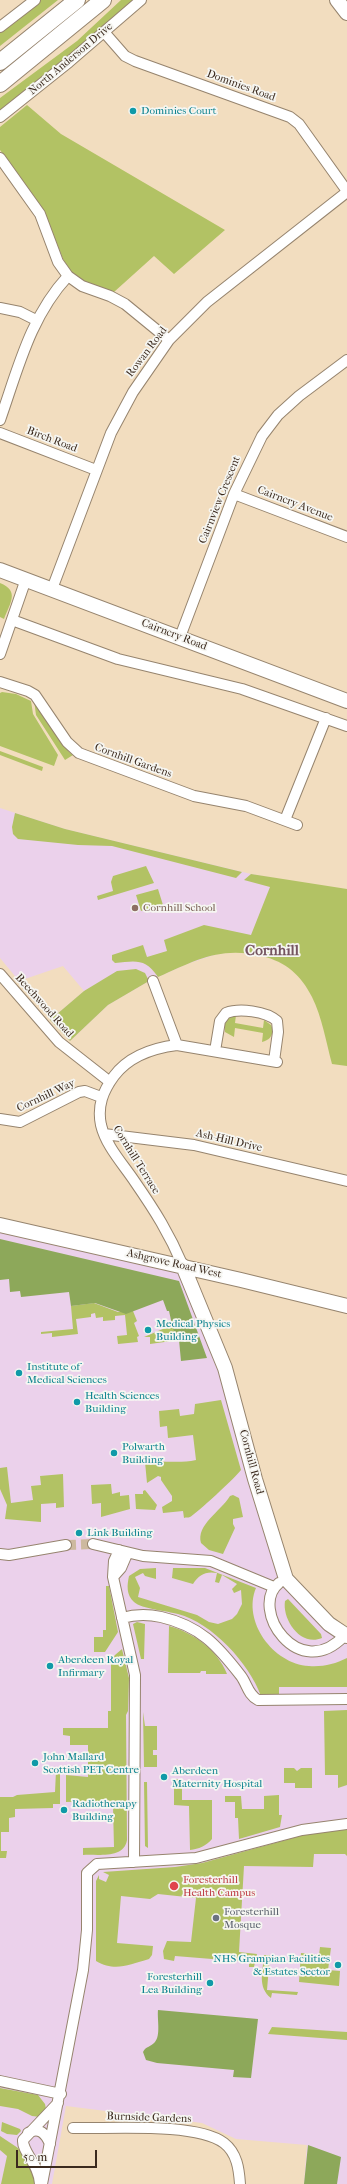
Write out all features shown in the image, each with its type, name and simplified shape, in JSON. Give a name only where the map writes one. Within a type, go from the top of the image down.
[{"type":"main road","points":[[0,62],[77,0]]},
{"type":"main road","points":[[0,84],[103,0]]},
{"type":"street","points":[[0,27],[35,0]]},
{"type":"street","name":"North Anderson Drive","points":[[0,117],[141,0]]},
{"type":"street","points":[[337,0],[347,13]]},
{"type":"street","name":"Dominies Road","points":[[104,32],[125,56],[135,61],[290,117],[299,124],[347,192]]},
{"type":"street","points":[[0,158],[40,214],[58,262],[68,276],[82,286],[110,296],[125,304],[169,340]]},
{"type":"street","name":"Rowan Road","points":[[52,589],[111,433],[133,392],[169,340],[207,302],[347,192]]},
{"type":"street","points":[[0,420],[36,320],[55,290],[68,276]]},
{"type":"street","points":[[0,308],[20,312],[36,320]]},
{"type":"street","name":"Cairnview Crescent","points":[[180,637],[234,494],[262,436],[278,415],[322,377],[347,360]]},
{"type":"street","name":"Birch Road","points":[[0,433],[96,470]]},
{"type":"street","name":"Cairncry Avenue","points":[[234,494],[347,537]]},
{"type":"street","name":"Cairncry Road","points":[[0,570],[347,701]]},
{"type":"street","points":[[0,654],[26,579]]},
{"type":"street","points":[[12,620],[118,659],[242,689],[347,726]]},
{"type":"street","name":"Cornhill Gardens","points":[[0,682],[35,695],[67,742],[79,753],[194,796],[246,806],[297,825]]},
{"type":"street","points":[[285,820],[326,718]]},
{"type":"street","name":"Beechwood Road","points":[[0,974],[4,987],[59,1042],[110,1082]]},
{"type":"street","points":[[153,981],[177,1045]]},
{"type":"street","name":"Cornhill Terrace","points":[[183,1266],[166,1229],[104,1134],[100,1118],[101,1097],[110,1082],[123,1066],[135,1058],[161,1047],[177,1045],[275,1062],[278,1032],[277,1021],[267,1015],[244,1011],[230,1011],[222,1017],[215,1051]]},
{"type":"street","name":"Cornhill Way","points":[[0,1119],[16,1123],[24,1121],[79,1092],[92,1093],[101,1097]]},
{"type":"street","name":"Ash-Hill Drive","points":[[104,1134],[194,1145],[347,1181]]},
{"type":"street","name":"Ashgrove Road West","points":[[0,1225],[183,1266],[347,1306]]},
{"type":"street","name":"Cornhill Road","points":[[183,1266],[225,1368],[255,1479],[280,1583],[346,1636]]},
{"type":"street","points":[[93,1544],[123,1552],[211,1561],[280,1583],[270,1605],[273,1625],[287,1642],[297,1648],[317,1652],[332,1648],[346,1636]]},
{"type":"street","points":[[0,1554],[9,1555],[52,1546],[66,1546]]},
{"type":"street","points":[[123,1552],[121,1568],[113,1577],[135,1675],[134,1862]]},
{"type":"street","points":[[122,1618],[139,1614],[153,1616],[177,1621],[194,1629],[205,1636],[220,1650],[243,1678],[252,1697],[258,1700],[347,1699]]},
{"type":"street","points":[[41,2184],[60,2098],[87,1943],[87,1872],[97,1864],[196,1858],[302,1830],[347,1824]]},
{"type":"street","points":[[0,2081],[60,2098]]},
{"type":"street","points":[[41,2184],[37,2168],[22,2144],[28,2133],[46,2117],[60,2098]]},
{"type":"street","name":"Burnside Gardens","points":[[74,2128],[187,2129],[206,2134],[224,2143],[235,2156],[239,2168],[240,2184]]},
{"type":"street","points":[[28,2133],[31,2131],[39,2131],[47,2136],[50,2144]]},
{"type":"shaded area","name":"Cornhill School","points":[[0,808],[65,829],[251,874],[279,879],[257,955],[239,951],[217,954],[187,964],[149,981],[108,1005],[70,1041],[50,1020],[84,991],[63,966],[19,981],[0,958]]},
{"type":"shaded area","name":"Foresterhill Health Campus","points":[[0,1225],[183,1266],[237,1411],[286,1579],[347,1636],[347,2184],[304,2184],[307,2145],[236,2139],[202,2123],[66,2106],[52,2184],[0,2184]]},
{"type":"green space","points":[[41,0],[58,0],[0,46],[0,33]]},
{"type":"green space","points":[[121,0],[135,0],[75,52],[0,112],[0,98],[77,41]]},
{"type":"green space","points":[[27,105],[61,134],[225,230],[174,274],[154,256],[114,292],[86,283],[72,273],[63,259],[44,211],[0,150],[0,127]]},
{"type":"green space","points":[[0,583],[6,586],[12,594],[11,603],[4,619],[0,617]]},
{"type":"green space","points":[[0,693],[16,694],[31,701],[33,714],[58,755],[54,766],[0,746]]},
{"type":"green space","points":[[34,700],[69,752],[73,755],[65,760],[36,715]]},
{"type":"green space","points":[[0,751],[43,767],[42,771],[0,755]]},
{"type":"green space","points":[[15,813],[65,829],[242,872],[236,878],[112,846],[78,845],[18,839],[13,834],[12,827]]},
{"type":"green space","points":[[146,866],[154,883],[98,900],[97,896],[113,891],[111,882],[113,876]]},
{"type":"green space","points":[[251,874],[347,889],[347,1066],[332,1064],[321,1021],[308,989],[292,970],[278,962],[262,956],[247,953],[221,954],[208,956],[197,960],[158,977],[149,967],[140,962],[115,963],[112,960],[112,955],[143,945],[147,957],[167,951],[164,940],[204,925],[251,935],[270,887],[244,880]]},
{"type":"green space","points":[[158,889],[163,905],[141,911],[136,895]]},
{"type":"green space","points":[[136,969],[145,973],[149,981],[108,1005],[70,1041],[50,1020],[84,991],[117,971]]},
{"type":"green space","points":[[236,1015],[235,1023],[263,1028],[264,1020],[271,1025],[273,1030],[272,1035],[262,1042],[263,1033],[235,1028],[234,1037],[225,1032],[226,1020]]},
{"type":"green space","points":[[0,1239],[179,1281],[207,1358],[181,1361],[179,1340],[173,1329],[169,1311],[167,1311],[163,1300],[126,1314],[95,1303],[71,1306],[69,1292],[21,1297],[20,1291],[10,1292],[9,1279],[0,1280]]},
{"type":"green space","points":[[94,1303],[118,1312],[133,1311],[137,1321],[134,1323],[139,1336],[137,1337],[138,1342],[118,1344],[117,1336],[127,1335],[125,1315],[115,1316],[115,1320],[103,1321],[103,1317],[96,1318],[95,1313],[91,1314],[91,1317],[76,1319],[78,1334],[52,1337],[52,1333],[41,1334],[41,1332],[73,1329],[71,1306]]},
{"type":"green space","points":[[172,1325],[179,1340],[150,1344],[150,1337],[144,1337]]},
{"type":"green space","points":[[221,1400],[241,1470],[200,1510],[190,1517],[184,1518],[183,1511],[163,1513],[162,1507],[172,1501],[172,1496],[161,1480],[161,1477],[158,1476],[147,1483],[145,1462],[183,1462],[196,1460],[193,1435],[168,1438],[167,1426],[160,1427],[159,1411],[179,1409],[180,1416],[194,1414],[195,1404]]},
{"type":"green space","points":[[7,1467],[11,1503],[33,1500],[31,1486],[41,1485],[40,1476],[63,1474],[64,1507],[56,1508],[56,1503],[41,1504],[41,1522],[5,1519],[7,1505],[0,1489],[0,1468]]},
{"type":"green space","points":[[111,1484],[112,1494],[120,1492],[120,1496],[129,1495],[130,1509],[101,1517],[101,1503],[92,1504],[91,1485]]},
{"type":"green space","points":[[145,1490],[157,1505],[155,1510],[136,1509],[135,1494],[143,1494],[143,1491]]},
{"type":"green space","points":[[233,1495],[239,1498],[243,1517],[233,1519],[235,1528],[223,1554],[209,1550],[201,1543],[200,1536],[202,1530],[205,1524],[230,1496]]},
{"type":"green space","points":[[156,1568],[156,1579],[145,1576],[143,1573],[135,1577],[140,1588],[138,1597],[197,1615],[209,1622],[218,1624],[232,1619],[237,1614],[242,1604],[241,1590],[234,1593],[232,1589],[237,1584],[222,1575],[219,1583],[215,1582],[217,1573],[206,1573],[198,1578],[193,1584],[172,1578],[173,1568],[205,1568],[256,1588],[253,1601],[253,1614],[257,1627],[264,1639],[273,1649],[284,1658],[309,1666],[329,1665],[347,1658],[347,1687],[279,1687],[279,1697],[261,1696],[248,1671],[238,1658],[228,1646],[204,1626],[178,1614],[155,1610],[143,1606],[131,1599],[128,1590],[129,1576],[140,1569]]},
{"type":"green space","points":[[106,1586],[109,1586],[118,1632],[105,1652],[94,1652],[94,1637],[103,1637],[103,1630],[106,1630]]},
{"type":"green space","points":[[288,1599],[321,1634],[322,1638],[314,1640],[307,1639],[294,1630],[286,1616],[285,1601]]},
{"type":"green space","points":[[137,1622],[145,1624],[144,1659],[141,1659],[133,1624]]},
{"type":"green space","points":[[169,1626],[195,1637],[203,1643],[217,1657],[227,1674],[206,1674],[206,1671],[201,1671],[200,1673],[168,1673]]},
{"type":"green space","points":[[122,1649],[129,1678],[128,1711],[126,1715],[127,1840],[125,1846],[116,1853],[103,1855],[83,1855],[83,1848],[114,1847],[113,1807],[104,1807],[103,1801],[66,1802],[66,1775],[88,1777],[88,1745],[70,1745],[70,1736],[63,1735],[63,1728],[108,1728],[108,1711],[111,1711],[111,1660]]},
{"type":"green space","points":[[347,1710],[347,1785],[338,1788],[338,1775],[325,1775],[324,1711]]},
{"type":"green space","points":[[143,1712],[145,1726],[157,1726],[157,1750],[153,1750],[153,1755],[157,1755],[157,1767],[144,1767]]},
{"type":"green space","points":[[284,1768],[294,1768],[297,1771],[301,1768],[312,1768],[312,1788],[295,1788],[295,1783],[284,1783]]},
{"type":"green space","points":[[56,1771],[60,1771],[60,1804],[53,1804],[53,1808],[15,1809],[15,1817],[9,1818],[9,1832],[1,1832],[1,1851],[7,1851],[6,1858],[0,1858],[0,1797],[55,1792]]},
{"type":"green space","points":[[174,1779],[182,1779],[182,1800],[212,1800],[212,1839],[207,1844],[199,1848],[190,1850],[189,1806],[174,1805]]},
{"type":"green space","points":[[144,1782],[147,1782],[148,1848],[145,1846]]},
{"type":"green space","points":[[279,1795],[279,1815],[282,1815],[280,1827],[239,1839],[238,1818],[235,1818],[235,1802],[225,1802],[225,1796],[241,1796],[242,1809],[264,1809],[264,1796]]},
{"type":"green space","points":[[347,1829],[347,1856],[345,1854],[314,1854],[313,1867],[244,1866],[239,1952],[257,1954],[254,1967],[249,1967],[249,1962],[175,1956],[174,1961],[164,1959],[163,1951],[167,1941],[191,1942],[196,1898],[158,1894],[150,1899],[121,1896],[117,1943],[153,1946],[152,1955],[149,1959],[116,1967],[96,1961],[96,1881],[99,1875],[99,1879],[106,1882],[109,1875],[103,1872],[175,1867],[202,1863],[304,1835]]},
{"type":"green space","points":[[320,1947],[331,1948],[328,1970],[340,1971],[339,1986],[299,1982],[301,1953],[319,1955]]},
{"type":"green space","points":[[264,1955],[270,1955],[267,1990],[298,1992],[297,1995],[272,1993],[271,1998],[267,1994],[262,1984]]},
{"type":"green space","points":[[158,2010],[258,2019],[251,2078],[233,2077],[234,2070],[157,2063],[146,2060],[143,2052],[155,2042],[158,2035]]},
{"type":"green space","points":[[272,2027],[347,2032],[347,2040],[268,2034]]},
{"type":"green space","points":[[0,2088],[38,2095],[45,2104],[46,2109],[40,2117],[32,2116],[18,2109],[0,2106]]},
{"type":"green space","points":[[2,2122],[20,2129],[21,2131],[17,2135],[7,2134],[1,2131]]},
{"type":"green space","points":[[0,2136],[18,2148],[34,2171],[37,2184],[1,2184],[7,2156],[0,2150]]},
{"type":"green space","points":[[308,2145],[341,2157],[337,2184],[304,2184]]},
{"type":"tunnel","points":[[66,1545],[93,1544]]},
{"type":"place","name":"Dominies Court","points":[[133,111]]},
{"type":"place","name":"Cornhill School","points":[[135,908]]},
{"type":"place","name":"Medical Physics Building","points":[[148,1330]]},
{"type":"place","name":"Institute of Medical Sciences","points":[[19,1373]]},
{"type":"place","name":"Health Sciences Building","points":[[77,1402]]},
{"type":"place","name":"Polwarth Building","points":[[114,1453]]},
{"type":"place","name":"Link Building","points":[[79,1533]]},
{"type":"place","name":"Aberdeen Royal Infirmary","points":[[50,1666]]},
{"type":"place","name":"John Mallard Scottish PET Centre","points":[[35,1763]]},
{"type":"place","name":"Aberdeen Maternity Hospital","points":[[164,1777]]},
{"type":"place","name":"Radiotherapy Building","points":[[64,1810]]},
{"type":"place","name":"Foresterhill Health Campus","points":[[174,1886]]},
{"type":"place","name":"Foresterhill Mosque","points":[[216,1918]]},
{"type":"place","name":"NHS Grampian Facilities & Estates Sector","points":[[338,1965]]},
{"type":"place","name":"Foresterhill Lea Building","points":[[210,1983]]},
{"type":"district","name":"Cornhill","points":[[272,951]]}]
